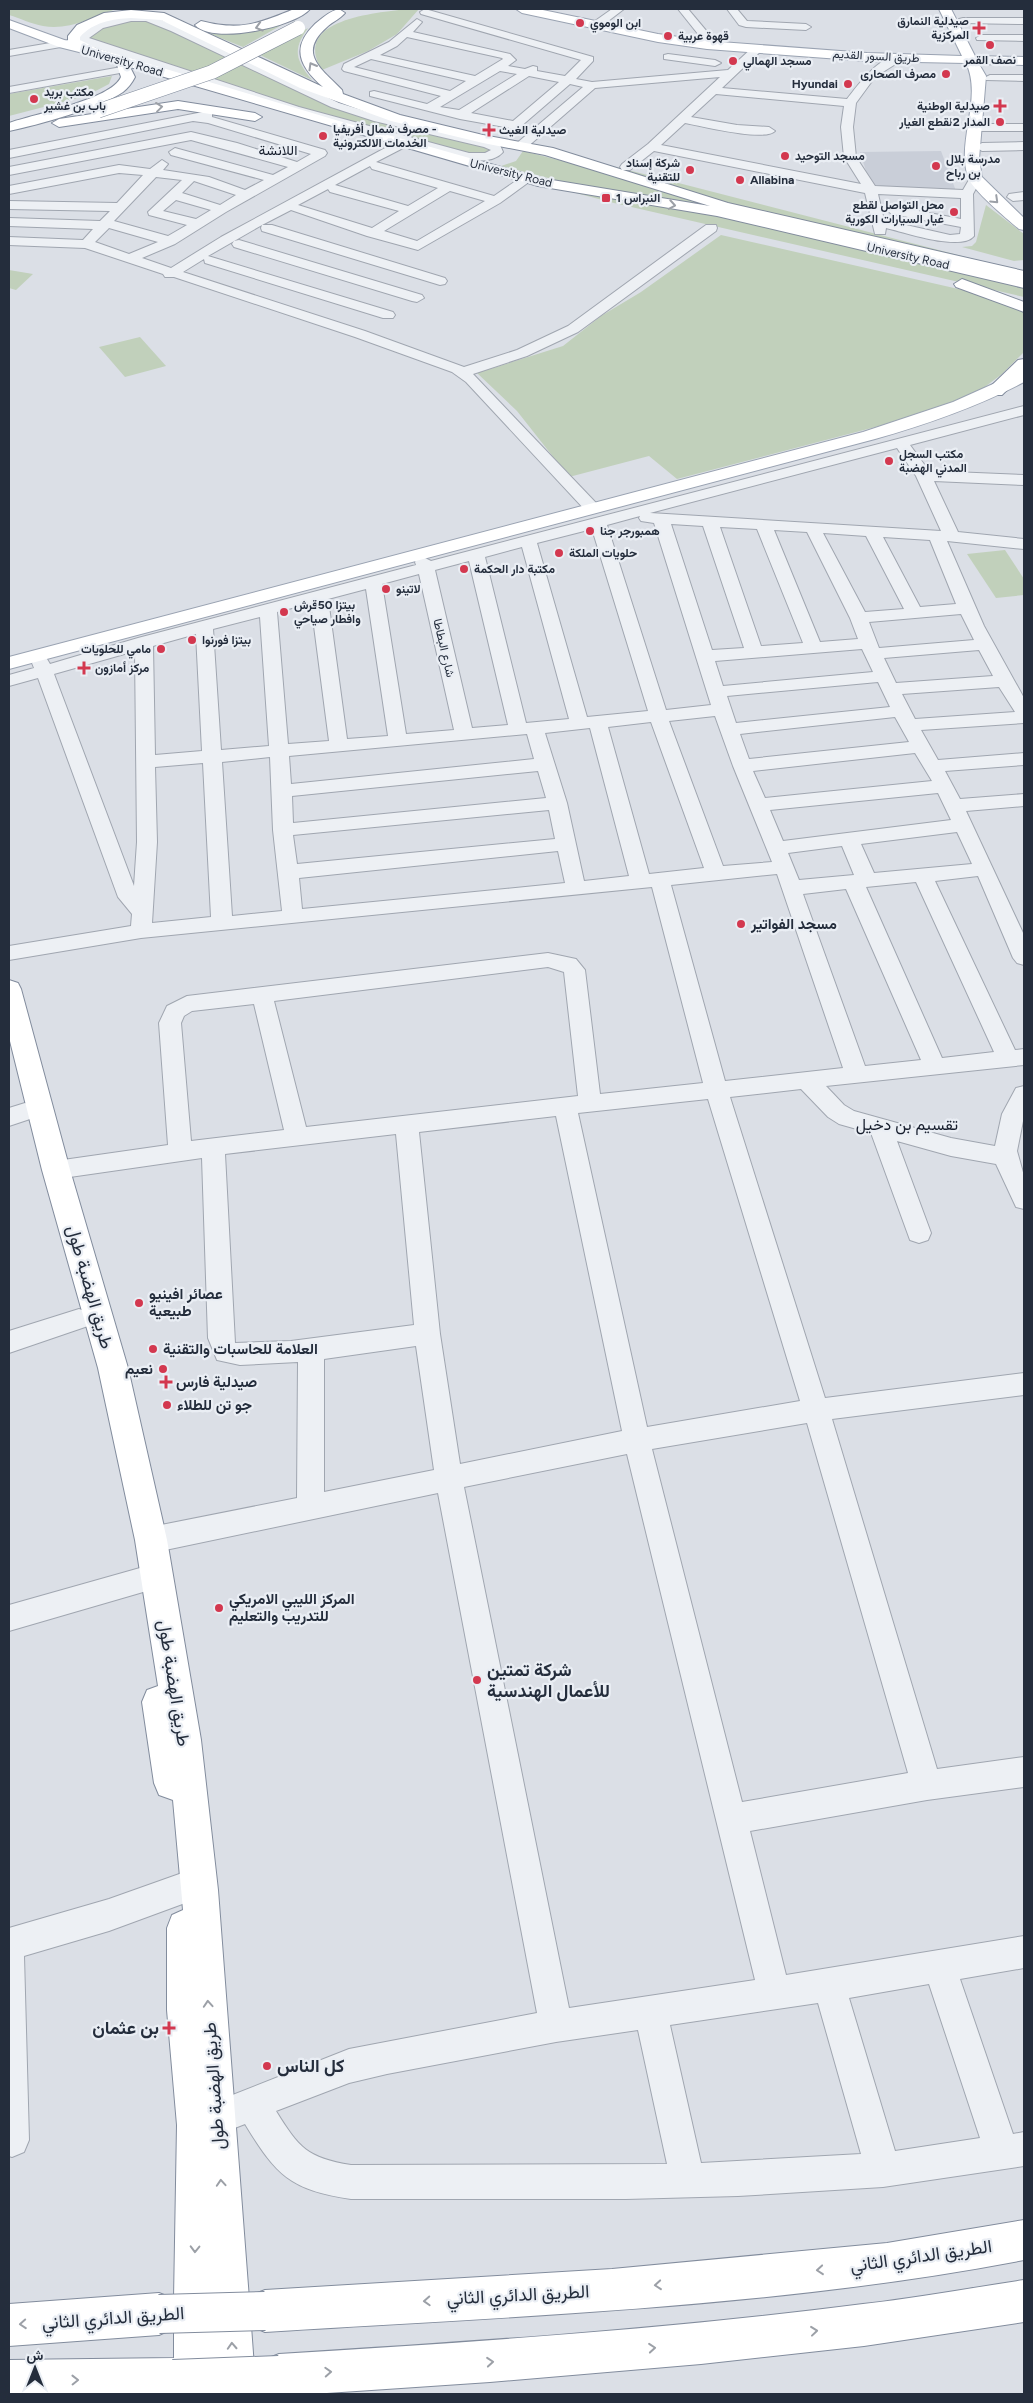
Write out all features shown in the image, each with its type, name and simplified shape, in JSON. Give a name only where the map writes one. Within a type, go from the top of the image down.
[{"type":"main road","points":[[9,24],[41,30],[81,28],[122,9]]},
{"type":"main road","points":[[160,9],[182,25]]},
{"type":"main road","points":[[160,9],[209,28],[224,31],[260,27],[304,9]]},
{"type":"main road","points":[[59,123],[212,65],[246,49],[315,9]]},
{"type":"main road","name":"طريق السور القديم","points":[[532,9],[658,36],[710,42],[903,56]]},
{"type":"main road","name":"طريق السور القديم","points":[[532,9],[658,38],[757,49],[1024,61]]},
{"type":"main road","points":[[945,9],[960,27],[990,78],[982,146],[983,160],[987,171],[1021,199]]},
{"type":"main road","points":[[955,9],[960,27],[973,38],[979,58],[972,159],[976,178],[991,196],[1022,218]]},
{"type":"main road","points":[[9,128],[94,110],[212,72],[298,28],[344,12],[312,32],[306,49],[307,58],[316,73],[345,100]]},
{"type":"main road","points":[[108,16],[148,15],[164,17],[182,25]]},
{"type":"main road","name":"University Road","points":[[9,24],[69,43],[124,65],[406,145],[449,150],[532,180],[717,212],[1024,276]]},
{"type":"main road","name":"University Road","points":[[182,25],[271,70],[396,118],[483,139],[548,151],[724,206],[1024,283]]},
{"type":"main road","points":[[903,56],[943,48],[948,45],[960,27]]},
{"type":"main road","points":[[69,43],[81,28]]},
{"type":"main road","name":"طريق السور القديم","points":[[979,58],[1024,56]]},
{"type":"main road","points":[[9,128],[108,95],[125,84],[128,77],[124,65]]},
{"type":"main road","points":[[9,134],[59,123],[168,106],[201,106],[214,115],[334,124]]},
{"type":"main road","points":[[449,150],[485,159],[498,152],[497,146],[483,139]]},
{"type":"main road","points":[[548,151],[590,158],[879,227],[1024,269]]},
{"type":"main road","points":[[532,180],[541,187],[730,232]]},
{"type":"main road","points":[[1002,263],[1024,262]]},
{"type":"main road","points":[[942,280],[1024,300]]},
{"type":"main road","points":[[962,284],[1024,307]]},
{"type":"main road","points":[[996,391],[1024,364]]},
{"type":"main road","points":[[9,672],[42,666],[621,513],[850,444],[938,414],[996,391],[1024,375]]},
{"type":"main road","points":[[9,663],[595,516],[850,444],[902,437],[986,406],[1024,386]]},
{"type":"main road","name":"طريق الهضبة طول","points":[[9,989],[56,1170],[113,1368],[151,1540],[186,1758],[200,1890],[207,2122],[235,2394]]},
{"type":"main road","name":"طريق الهضبة طول","points":[[9,1048],[17,1115],[94,1365],[140,1582],[185,1888],[186,2010],[207,2122],[194,2279],[196,2394]]},
{"type":"main road","name":"الطريق الدائري الثاني","points":[[9,2325],[159,2314],[265,2311],[612,2290],[887,2264],[1024,2240]]},
{"type":"main road","points":[[9,2381],[279,2375],[454,2365],[669,2347],[843,2328],[1024,2301]]},
{"type":"street","points":[[598,23],[619,9]]},
{"type":"street","points":[[684,9],[690,9]]},
{"type":"street","points":[[684,9],[710,42]]},
{"type":"street","points":[[732,9],[743,23],[746,24],[806,27]]},
{"type":"street","points":[[374,94],[460,115],[515,125],[590,59],[426,10],[417,22],[393,44],[348,66],[348,69],[452,95]]},
{"type":"street","points":[[464,142],[449,150],[295,109],[103,47],[86,41],[83,38],[90,30],[123,18],[148,18],[223,51],[335,105],[403,126],[464,142],[498,152]]},
{"type":"street","points":[[960,27],[1024,21]]},
{"type":"street","points":[[417,22],[470,37]]},
{"type":"street","points":[[406,33],[509,58],[510,60],[429,108]]},
{"type":"street","points":[[973,38],[1024,38]]},
{"type":"street","points":[[9,53],[69,43]]},
{"type":"street","points":[[626,167],[652,147],[757,49]]},
{"type":"street","points":[[460,115],[562,51]]},
{"type":"street","points":[[371,56],[476,80]]},
{"type":"street","points":[[903,56],[872,75],[850,103],[847,127],[850,157],[871,190],[879,227],[958,240],[967,236],[967,194],[976,178]]},
{"type":"street","points":[[668,57],[735,69]]},
{"type":"street","points":[[9,90],[124,65]]},
{"type":"street","points":[[498,67],[592,85],[735,69]]},
{"type":"street","points":[[990,78],[1024,79]]},
{"type":"street","points":[[521,146],[592,85]]},
{"type":"street","points":[[712,90],[850,103]]},
{"type":"street","points":[[86,244],[154,172],[214,115]]},
{"type":"street","points":[[14,153],[214,115],[322,152],[221,209],[170,242],[129,259]]},
{"type":"street","points":[[683,119],[713,134],[769,131]]},
{"type":"street","points":[[403,126],[405,133],[413,138],[449,150]]},
{"type":"street","points":[[984,128],[1024,128]]},
{"type":"street","points":[[698,157],[713,134]]},
{"type":"street","points":[[9,171],[190,136],[233,146],[298,166]]},
{"type":"street","points":[[9,140],[14,153],[28,167]]},
{"type":"street","points":[[175,275],[210,260],[239,244],[267,228],[298,205],[334,189],[376,166],[406,145]]},
{"type":"street","points":[[175,275],[406,145]]},
{"type":"street","points":[[982,146],[1022,149]]},
{"type":"street","points":[[652,147],[871,190],[967,194]]},
{"type":"street","points":[[175,152],[274,179]]},
{"type":"street","points":[[48,163],[68,179],[94,187]]},
{"type":"street","points":[[376,166],[496,200]]},
{"type":"street","points":[[9,178],[14,189],[114,169],[192,177],[252,192],[279,195],[298,205],[372,233],[418,246],[532,180]]},
{"type":"street","points":[[192,177],[163,206],[154,212],[198,224]]},
{"type":"street","points":[[372,233],[448,187]]},
{"type":"street","points":[[334,189],[409,210]]},
{"type":"street","points":[[112,193],[124,203]]},
{"type":"street","points":[[174,194],[221,209]]},
{"type":"street","points":[[9,205],[124,203],[163,206]]},
{"type":"street","points":[[875,207],[966,224]]},
{"type":"street","points":[[9,222],[105,224],[170,242]]},
{"type":"street","points":[[267,228],[440,281],[360,334]]},
{"type":"street","points":[[463,372],[522,353],[573,329],[711,228]]},
{"type":"street","points":[[9,242],[86,244],[175,275],[360,334],[463,372],[595,516],[658,715],[716,874]]},
{"type":"street","points":[[239,244],[416,298]]},
{"type":"street","points":[[264,303],[348,253]]},
{"type":"street","points":[[210,260],[388,315]]},
{"type":"street","points":[[9,680],[42,666],[144,642],[373,582],[425,564],[528,541],[595,516],[621,513],[902,437],[1024,410]]},
{"type":"street","points":[[902,437],[924,476],[967,608],[1004,681],[1024,712]]},
{"type":"street","points":[[924,476],[1024,480]]},
{"type":"street","points":[[621,513],[710,523],[944,536],[1024,544]]},
{"type":"street","points":[[661,519],[742,766],[784,867],[857,1076]]},
{"type":"street","points":[[710,523],[754,651]]},
{"type":"street","points":[[764,526],[813,646]]},
{"type":"street","points":[[813,529],[859,618],[871,649],[905,718],[944,786],[985,869],[1024,958]]},
{"type":"street","points":[[872,532],[915,614]]},
{"type":"street","points":[[528,541],[588,722],[651,882],[816,1410],[927,1785]]},
{"type":"street","points":[[476,554],[526,728],[545,764],[557,803],[576,888]]},
{"type":"street","name":"شارع البطاطا","points":[[425,564],[464,734]]},
{"type":"street","points":[[373,582],[398,741]]},
{"type":"street","points":[[319,596],[339,746]]},
{"type":"street","points":[[859,618],[967,608]]},
{"type":"street","points":[[268,609],[282,790],[283,830],[293,918]]},
{"type":"street","points":[[204,626],[222,924]]},
{"type":"street","points":[[142,921],[146,852],[144,642]]},
{"type":"street","points":[[706,656],[813,646],[871,649],[986,644]]},
{"type":"street","points":[[42,666],[128,897],[142,921]]},
{"type":"street","points":[[145,762],[278,752],[658,715],[720,701],[887,682],[1004,681]]},
{"type":"street","points":[[729,729],[905,718],[1024,717]]},
{"type":"street","points":[[742,766],[922,746]]},
{"type":"street","points":[[932,766],[1024,759]]},
{"type":"street","points":[[282,790],[545,764]]},
{"type":"street","points":[[759,805],[944,786]]},
{"type":"street","points":[[283,830],[557,803]]},
{"type":"street","points":[[954,806],[1021,806]]},
{"type":"street","points":[[776,848],[962,825]]},
{"type":"street","points":[[849,839],[860,882],[935,1067]]},
{"type":"street","points":[[287,872],[566,844]]},
{"type":"street","points":[[113,857],[146,852]]},
{"type":"street","points":[[9,953],[142,921],[222,924],[651,882],[784,867]]},
{"type":"street","points":[[791,888],[985,869]]},
{"type":"street","points":[[56,1170],[213,1147],[577,1105],[716,1092],[1016,1058],[923,876]]},
{"type":"street","points":[[180,1152],[170,1023],[175,1011],[187,1004],[548,960],[569,964],[574,970],[577,1105],[637,1440],[733,1819],[775,1994]]},
{"type":"street","points":[[262,994],[297,1138]]},
{"type":"street","points":[[807,1081],[836,1111],[847,1118],[951,1147],[1006,1157]]},
{"type":"street","points":[[1024,1094],[1016,1108],[1007,1144],[1006,1157],[1024,1200]]},
{"type":"street","points":[[407,1125],[427,1334],[449,1479],[556,2026]]},
{"type":"street","points":[[880,1127],[919,1233]]},
{"type":"street","points":[[213,1147],[222,1346],[226,1352],[241,1356],[427,1334]]},
{"type":"street","points":[[9,1342],[79,1319]]},
{"type":"street","points":[[311,1349],[311,1505]]},
{"type":"street","points":[[151,1540],[311,1505],[637,1440],[816,1410],[1024,1384]]},
{"type":"street","points":[[9,1618],[140,1582]]},
{"type":"street","points":[[733,1819],[927,1785],[1024,1772]]},
{"type":"street","points":[[9,1944],[109,1916],[185,1888]]},
{"type":"street","points":[[207,2122],[349,2066],[556,2026],[775,1994],[1024,1952]]},
{"type":"street","points":[[9,1958],[12,2140]]},
{"type":"street","points":[[253,2105],[282,2151],[295,2166],[311,2175],[331,2180],[416,2184],[688,2181],[883,2170],[1013,2151],[939,1965]]},
{"type":"street","points":[[829,1985],[883,2170]]},
{"type":"street","points":[[651,2012],[688,2181]]},
{"type":"shaded area","points":[[941,151],[956,191],[872,190],[860,152]]},
{"type":"green space","points":[[9,9],[116,9],[71,25],[52,27],[39,25],[9,15]]},
{"type":"green space","points":[[407,9],[419,9],[397,34],[368,51],[322,70],[315,53],[318,40],[327,29],[358,17]]},
{"type":"green space","points":[[140,17],[366,115],[487,144],[493,152],[476,157],[222,86],[84,39],[87,31]]},
{"type":"green space","points":[[294,18],[243,47],[208,33],[219,34],[252,30]]},
{"type":"green space","points":[[308,28],[300,43],[298,55],[302,67],[312,80],[260,55]]},
{"type":"green space","points":[[112,76],[109,84],[86,96],[9,116],[9,94]]},
{"type":"green space","points":[[523,151],[602,171],[707,206],[560,181],[501,166],[516,161]]},
{"type":"green space","points":[[593,161],[1024,272],[1024,275],[731,206]]},
{"type":"green space","points":[[571,190],[720,215],[1024,287],[1024,297],[614,203],[572,192]]},
{"type":"green space","points":[[986,205],[1024,234],[1024,260],[1014,261],[962,247],[972,246],[976,242]]},
{"type":"green space","points":[[721,235],[976,293],[1024,312],[1024,352],[1002,374],[978,392],[959,402],[902,420],[677,479],[649,456],[569,477],[517,411],[477,373],[563,346],[601,316],[641,292]]},
{"type":"green space","points":[[9,270],[33,274],[16,290],[9,288]]},
{"type":"green space","points":[[140,337],[166,366],[125,377],[99,347]]},
{"type":"green space","points":[[1005,550],[1024,579],[1024,595],[996,598],[967,554]]},
{"type":"place","name":"ابن الوموي","points":[[580,23]]},
{"type":"place","name":"صيدلية النمارق المركزية","points":[[979,28]]},
{"type":"place","name":"قهوة عربية","points":[[668,36]]},
{"type":"place","name":"نصف القمر","points":[[990,45]]},
{"type":"place","name":"مسجد الهمالي","points":[[733,61]]},
{"type":"place","name":"مصرف الصحارى","points":[[946,74]]},
{"type":"place","name":"Hyundai","points":[[848,84]]},
{"type":"place","name":"مكتب بريد باب بن غشير","points":[[34,99]]},
{"type":"place","name":"صيدلية الوطنية","points":[[1000,106]]},
{"type":"place","name":"المدار 2لقطع الغيار","points":[[1000,122]]},
{"type":"place","name":"صيدلية الغيث","points":[[489,130]]},
{"type":"place","name":"مصرف شمال أفريفيا - الخدمات الالكترونية","points":[[323,136]]},
{"type":"place","name":"مسجد التوحيد","points":[[785,156]]},
{"type":"place","name":"مدرسة بلال بن رباح","points":[[936,166]]},
{"type":"place","name":"شركة إسناد للتقنية","points":[[690,170]]},
{"type":"place","name":"Allabina","points":[[740,180]]},
{"type":"place","name":"النبراس 1","points":[[606,198]]},
{"type":"place","name":"محل التواصل لقطع غيار السيارات الكورية","points":[[954,212]]},
{"type":"place","name":"مكتب السجل المدني الهضبة","points":[[889,461]]},
{"type":"place","name":"همبورجر جنا","points":[[590,531]]},
{"type":"place","name":"حلويات الملكة","points":[[559,553]]},
{"type":"place","name":"مكتبة دار الحكمة","points":[[464,569]]},
{"type":"place","name":"لاتينو","points":[[386,589]]},
{"type":"place","name":"بيتزا 50قرش وافطار صياحي","points":[[284,612]]},
{"type":"place","name":"بيتزا فورنوا","points":[[192,640]]},
{"type":"place","name":"مامي للحلويات","points":[[161,649]]},
{"type":"place","name":"مركز أمازون","points":[[84,668]]},
{"type":"place","name":"مسجد الفواتير","points":[[741,924]]},
{"type":"place","name":"عصائر افينيو طبيعية","points":[[139,1303]]},
{"type":"place","name":"العلامة للحاسبات والتقنية","points":[[153,1349]]},
{"type":"place","name":"نعيم","points":[[163,1369]]},
{"type":"place","name":"صيدلية فارس","points":[[166,1382]]},
{"type":"place","name":"جو تن للطلاء","points":[[167,1405]]},
{"type":"place","name":"المركز الليبي الامريكي للتدريب والتعليم","points":[[219,1608]]},
{"type":"place","name":"شركة تمتين للأعمال الهندسية","points":[[477,1680]]},
{"type":"place","name":"بن عثمان","points":[[169,2028]]},
{"type":"place","name":"كل الناس","points":[[267,2066]]},
{"type":"district","name":"اللانشة","points":[[278,150]]},
{"type":"district","name":"تقسيم بن دخيل","points":[[907,1124]]}]
